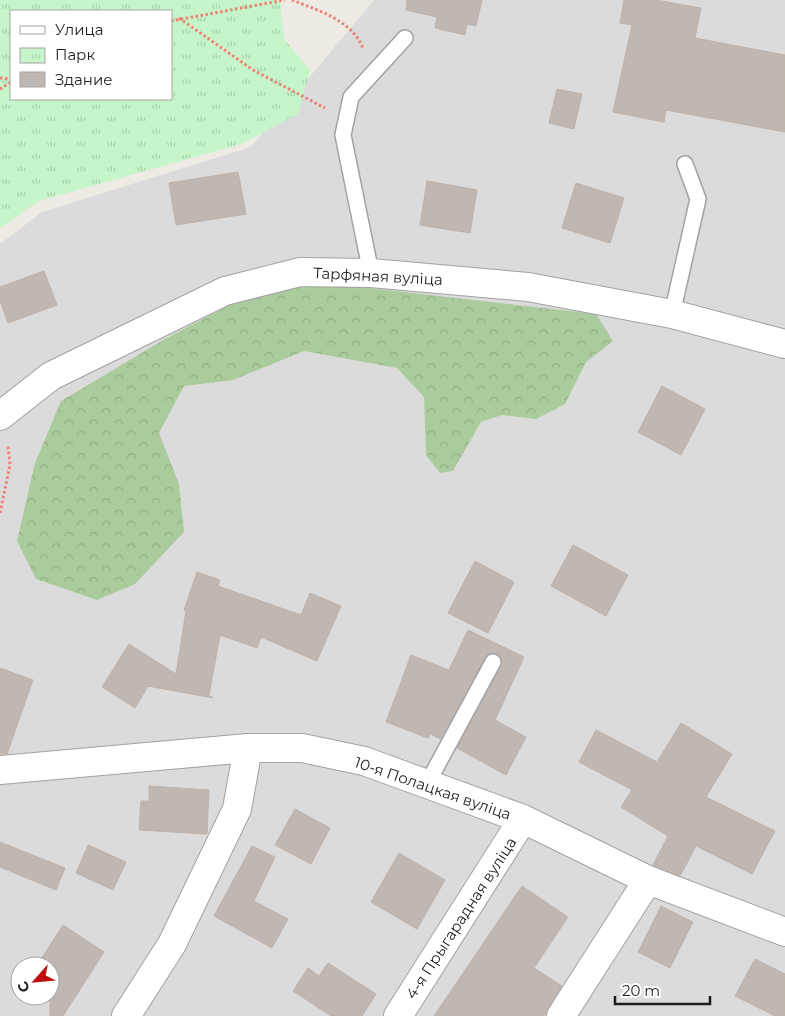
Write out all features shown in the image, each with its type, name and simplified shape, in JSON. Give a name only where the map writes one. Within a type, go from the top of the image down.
[{"type":"street","name":"Тарфяная вуліца","points":[[2,414],[51,376],[225,291],[300,272],[371,273],[528,288],[672,314],[785,344]]},
{"type":"street","name":"10-я Полацкая вуліца","points":[[0,770],[248,748],[302,748],[364,762],[524,819],[648,880],[785,932]]},
{"type":"street","points":[[126,1016],[172,944],[237,809],[248,748]]},
{"type":"street","name":"4-я Прыгарадная вуліца","points":[[398,1016],[524,819]]},
{"type":"street","points":[[562,1016],[648,880]]},
{"type":"lane","points":[[371,273],[343,135],[352,97],[405,38]]},
{"type":"lane","points":[[672,314],[698,200],[685,164]]},
{"type":"lane","points":[[427,784],[493,662]]},
{"type":"path","points":[[172,21],[285,0]]},
{"type":"path","points":[[292,0],[334,17],[360,40],[371,74]]},
{"type":"path","points":[[179,18],[253,70],[347,119]]},
{"type":"path","points":[[0,513],[10,465],[2,414]]},
{"type":"shaded area","points":[[374,0],[785,0],[785,1016],[0,1016],[0,244],[42,212],[251,147]]},
{"type":"green space","points":[[0,0],[280,0],[284,39],[310,70],[298,114],[241,144],[39,201],[0,228]]},
{"type":"green space","points":[[317,282],[596,314],[613,341],[586,362],[565,404],[536,419],[502,415],[481,422],[453,471],[440,473],[426,455],[424,397],[397,368],[304,351],[233,380],[184,386],[159,433],[179,484],[184,532],[135,584],[97,600],[36,579],[17,541],[35,463],[61,401],[165,339],[232,304]]},
{"type":"building","points":[[407,0],[482,0],[476,26],[467,24],[465,35],[435,28],[437,17],[406,10]]},
{"type":"building","points":[[624,0],[656,0],[701,8],[695,38],[785,55],[785,132],[666,110],[664,122],[613,112],[632,25],[620,23]]},
{"type":"building","points":[[557,89],[582,94],[574,129],[549,123]]},
{"type":"building","points":[[238,172],[246,214],[176,225],[169,183]]},
{"type":"building","points":[[427,181],[477,190],[470,233],[420,225]]},
{"type":"building","points":[[576,183],[624,198],[610,243],[562,228]]},
{"type":"building","points":[[44,271],[57,305],[8,323],[0,301],[0,287]]},
{"type":"building","points":[[662,386],[705,409],[681,455],[638,432]]},
{"type":"building","points":[[573,545],[628,575],[606,616],[551,586]]},
{"type":"building","points":[[475,561],[514,582],[488,633],[448,613]]},
{"type":"building","points":[[197,572],[220,580],[218,586],[301,615],[310,593],[341,606],[317,661],[261,637],[257,648],[220,635],[209,695],[213,698],[148,686],[135,708],[102,687],[129,644],[176,674],[186,611],[184,610]]},
{"type":"building","points":[[468,630],[524,657],[495,720],[526,737],[506,775],[457,748],[501,666],[501,658],[497,654],[489,654],[485,658],[441,739],[430,734],[428,738],[386,722],[411,655],[449,670]]},
{"type":"building","points":[[0,668],[33,680],[7,754],[0,754]]},
{"type":"building","points":[[681,723],[732,754],[706,797],[775,831],[752,874],[696,846],[680,876],[653,865],[668,836],[621,807],[632,790],[579,762],[596,730],[657,762]]},
{"type":"building","points":[[149,786],[209,790],[207,834],[139,830],[141,801],[149,801]]},
{"type":"building","points":[[295,809],[330,828],[311,864],[275,845]]},
{"type":"building","points":[[0,842],[65,868],[56,890],[0,867]]},
{"type":"building","points":[[88,845],[126,862],[113,890],[76,873]]},
{"type":"building","points":[[252,846],[275,857],[254,901],[288,919],[272,948],[214,916]]},
{"type":"building","points":[[399,853],[445,880],[417,929],[371,902]]},
{"type":"building","points":[[522,886],[568,917],[534,968],[562,986],[544,1016],[434,1016]]},
{"type":"building","points":[[661,906],[693,922],[670,968],[638,952]]},
{"type":"building","points":[[63,925],[104,952],[63,1016],[50,1016],[50,1006],[60,1006],[60,956],[43,956]]},
{"type":"building","points":[[755,959],[785,974],[785,1016],[775,1016],[735,996]]},
{"type":"building","points":[[328,963],[376,994],[362,1016],[331,1016],[293,991],[308,968],[319,976]]}]
